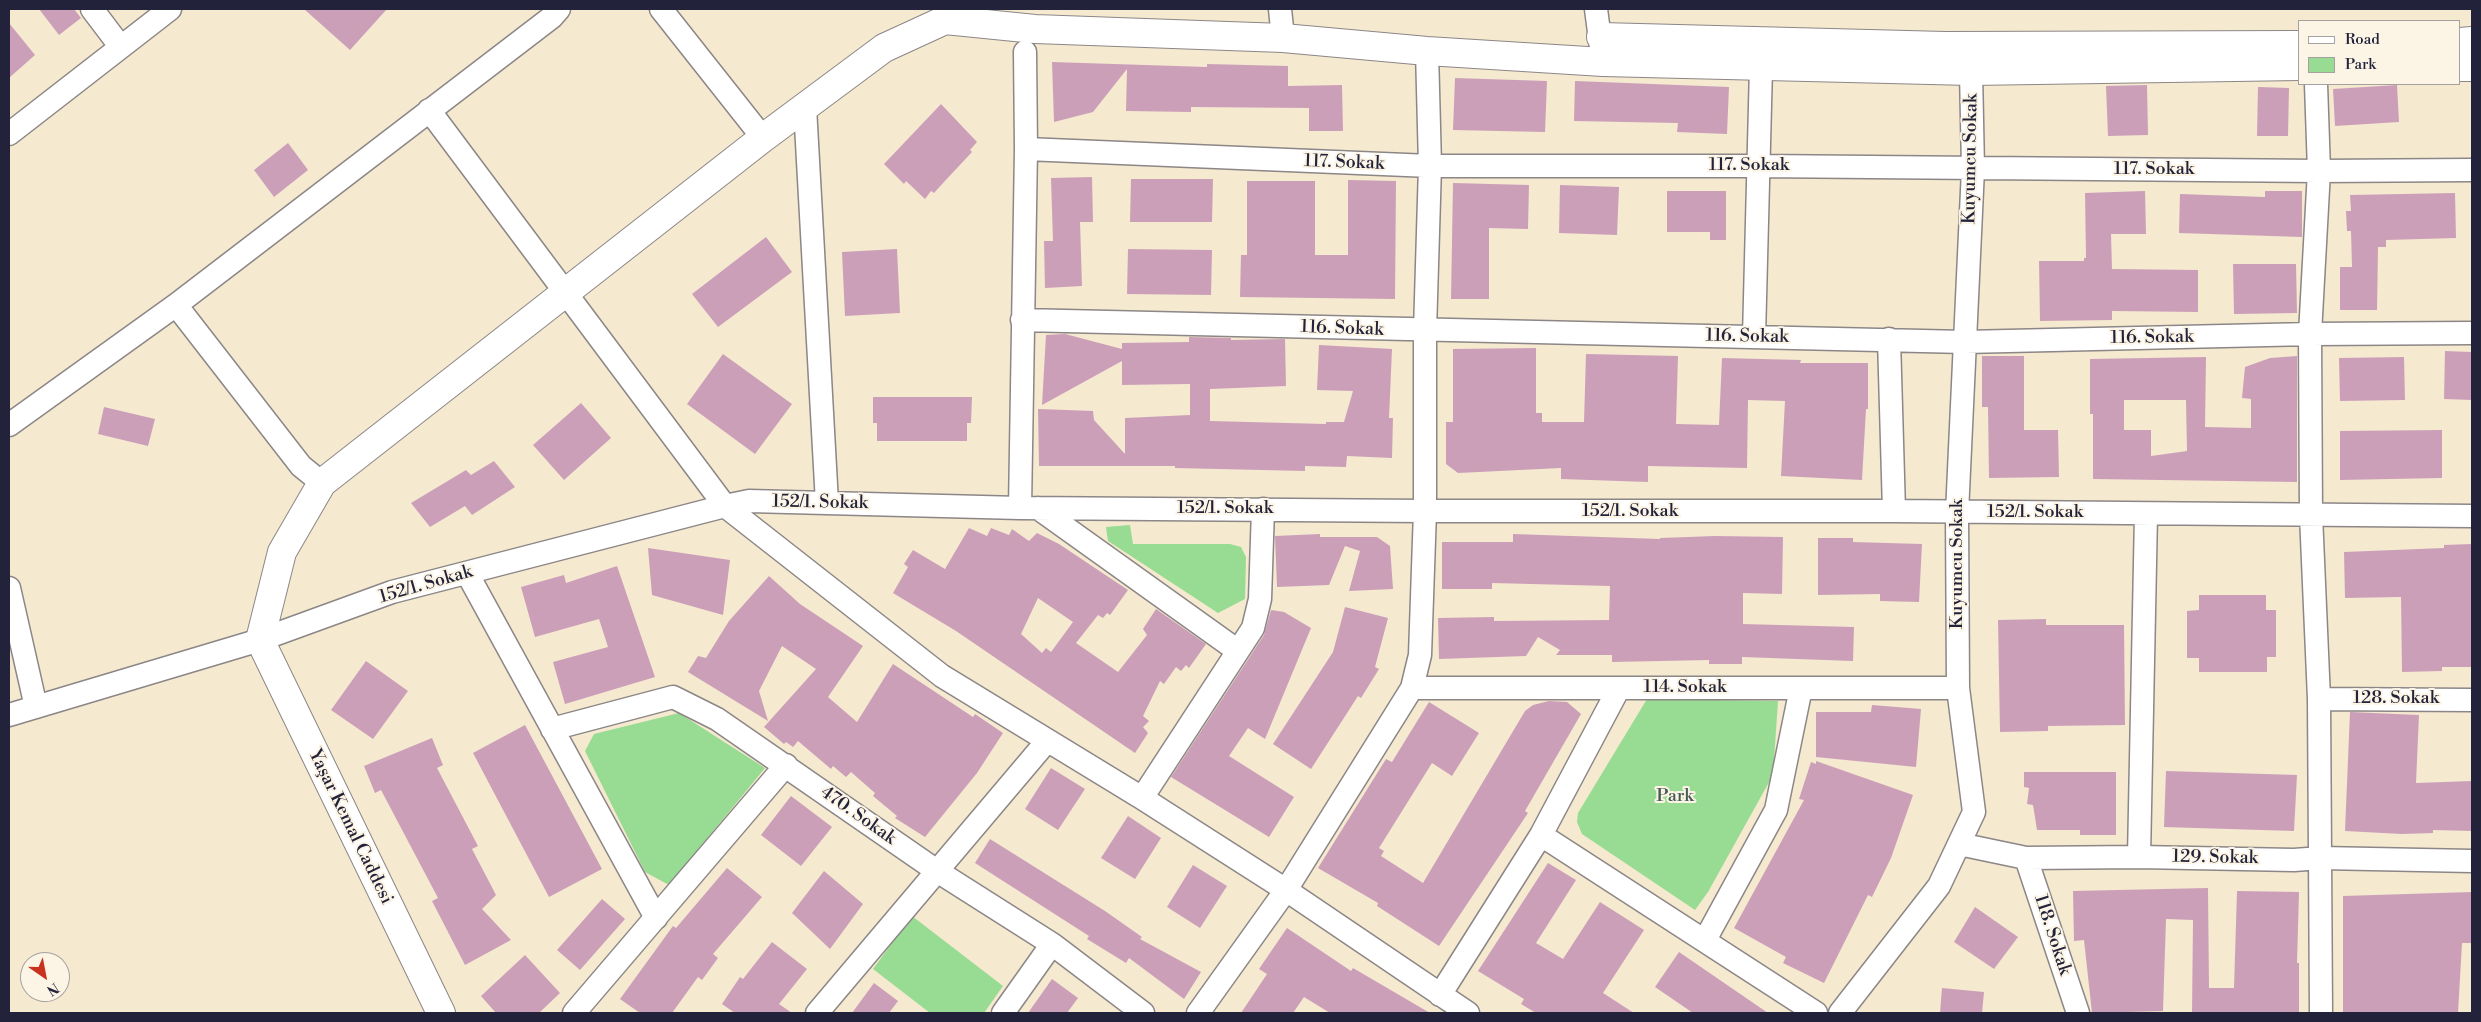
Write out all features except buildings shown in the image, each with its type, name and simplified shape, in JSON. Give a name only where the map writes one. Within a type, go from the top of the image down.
[{"type":"street","points":[[92,9],[120,46]]},
{"type":"street","points":[[9,134],[170,9]]},
{"type":"street","points":[[9,425],[176,305],[552,17],[559,9]]},
{"type":"street","points":[[661,9],[763,138]]},
{"type":"street","points":[[1280,9],[1283,38]]},
{"type":"street","points":[[1596,9],[1602,50]]},
{"type":"street","points":[[260,640],[282,552],[322,483],[763,138],[884,48],[941,14],[1035,29],[1283,38],[1427,51],[2298,45]]},
{"type":"street","points":[[1602,50],[1762,68],[1972,71],[2298,66]]},
{"type":"street","points":[[1198,1013],[1286,890],[1412,688],[1420,655],[1425,511],[1426,331],[1430,166],[1427,51]]},
{"type":"street","points":[[1025,52],[1026,149],[1022,320],[1029,508],[1238,651]]},
{"type":"street","points":[[1754,337],[1762,68]]},
{"type":"street","name":"Kuyumcu Sokak","points":[[1840,1013],[1939,886],[1974,812],[1958,688],[1958,513],[1973,169],[1972,71]]},
{"type":"street","points":[[2316,85],[2319,171],[2310,334],[2311,515],[2319,699],[2321,1013]]},
{"type":"street","points":[[805,107],[827,503]]},
{"type":"street","points":[[429,110],[726,506],[942,676],[1047,742],[1142,798],[1286,890],[1468,1013]]},
{"type":"street","name":"117. Sokak","points":[[1026,149],[1430,166],[1758,166],[2319,171],[2472,170]]},
{"type":"street","points":[[176,305],[301,466],[322,483]]},
{"type":"street","name":"116. Sokak","points":[[1022,320],[1426,331],[1965,342],[2310,334],[2472,334]]},
{"type":"street","points":[[1889,339],[1894,511]]},
{"type":"street","name":"152/1. Sokak","points":[[9,715],[260,640],[392,592],[726,506],[749,502],[1029,508],[1425,511],[1894,511],[2472,516]]},
{"type":"street","points":[[1142,798],[1252,628],[1260,599],[1263,509]]},
{"type":"street","points":[[2139,857],[2146,514]]},
{"type":"street","points":[[467,573],[656,918]]},
{"type":"street","points":[[9,588],[36,706]]},
{"type":"street","name":"Yaşar Kemal Caddesi","points":[[260,640],[441,1013]]},
{"type":"street","name":"114. Sokak","points":[[1412,688],[1958,688]]},
{"type":"street","points":[[1440,995],[1541,834],[1619,688]]},
{"type":"street","points":[[1705,940],[1776,810],[1801,688]]},
{"type":"street","name":"470. Sokak","points":[[552,728],[673,696],[717,719],[937,871],[1052,944],[1144,1013]]},
{"type":"street","name":"128. Sokak","points":[[2319,699],[2472,700]]},
{"type":"street","points":[[817,1013],[1047,742]]},
{"type":"street","points":[[574,1013],[786,765]]},
{"type":"street","points":[[1541,834],[1816,1013]]},
{"type":"street","name":"129. Sokak","points":[[1959,844],[2026,858],[2139,857],[2294,860],[2321,858],[2472,861]]},
{"type":"street","name":"118. Sokak","points":[[2026,858],[2078,1013]]},
{"type":"street","points":[[1003,1013],[1052,944]]},
{"type":"green space","points":[[1130,525],[1133,544],[1230,544],[1241,547],[1246,557],[1245,599],[1218,613],[1108,541],[1106,527]]},
{"type":"green space","name":"Park","points":[[1647,699],[1778,701],[1773,775],[1708,892],[1695,910],[1582,834],[1577,822],[1578,813]]},
{"type":"green space","points":[[679,713],[765,768],[669,885],[645,872],[585,751],[594,734]]},
{"type":"green space","points":[[912,916],[1003,986],[984,1013],[930,1013],[873,969]]}]
